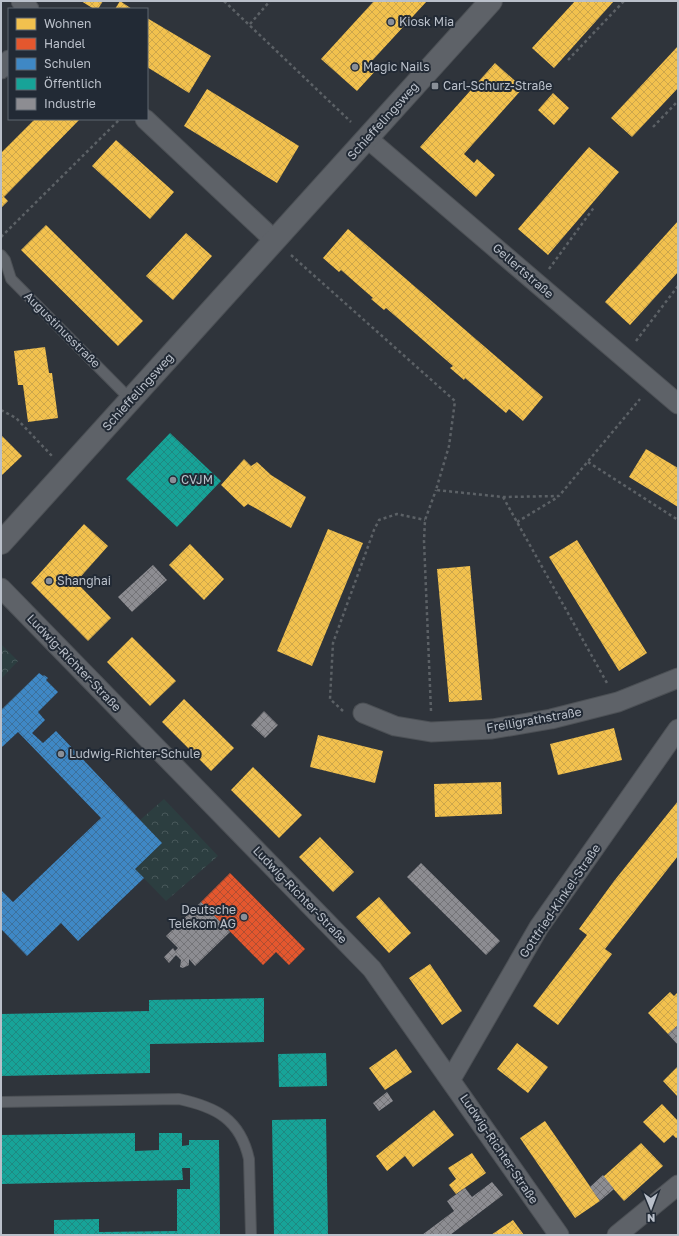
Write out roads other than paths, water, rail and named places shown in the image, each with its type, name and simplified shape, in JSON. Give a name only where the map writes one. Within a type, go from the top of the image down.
[{"type":"street","name":"Schieffelingsweg","points":[[1,543],[491,1]]},
{"type":"street","points":[[1,69],[8,61]]},
{"type":"street","points":[[147,120],[274,240]]},
{"type":"street","name":"Gellertstraße","points":[[367,138],[678,404]]},
{"type":"street","name":"Ludwig-Richter-Straße","points":[[1,588],[372,969],[451,1079],[559,1235]]},
{"type":"street","name":"Freiligrathstraße","points":[[363,713],[395,726],[431,732],[492,729],[551,719],[618,702],[678,678]]},
{"type":"street","name":"Gottfried-Kinkel-Straße","points":[[451,1079],[539,927],[678,729]]},
{"type":"street","points":[[617,1235],[678,1185]]},
{"type":"lane","name":"Augustinusstraße","points":[[1,256],[5,260],[11,279],[131,400]]},
{"type":"lane","points":[[1,1102],[179,1099],[203,1104],[222,1115],[236,1127],[246,1148],[249,1159],[251,1235]]},
{"type":"place","name":"Kiosk Mia","points":[[391,22]]},
{"type":"place","name":"Magic Nails","points":[[355,67]]},
{"type":"place","name":"Carl-Schurz-Straße","points":[[435,86]]},
{"type":"place","name":"CVJM","points":[[173,480]]},
{"type":"place","name":"Shanghai","points":[[49,581]]},
{"type":"place","name":"Ludwig-Richter-Schule","points":[[61,754]]},
{"type":"place","name":"Deutsche Telekom AG","points":[[244,917]]}]
